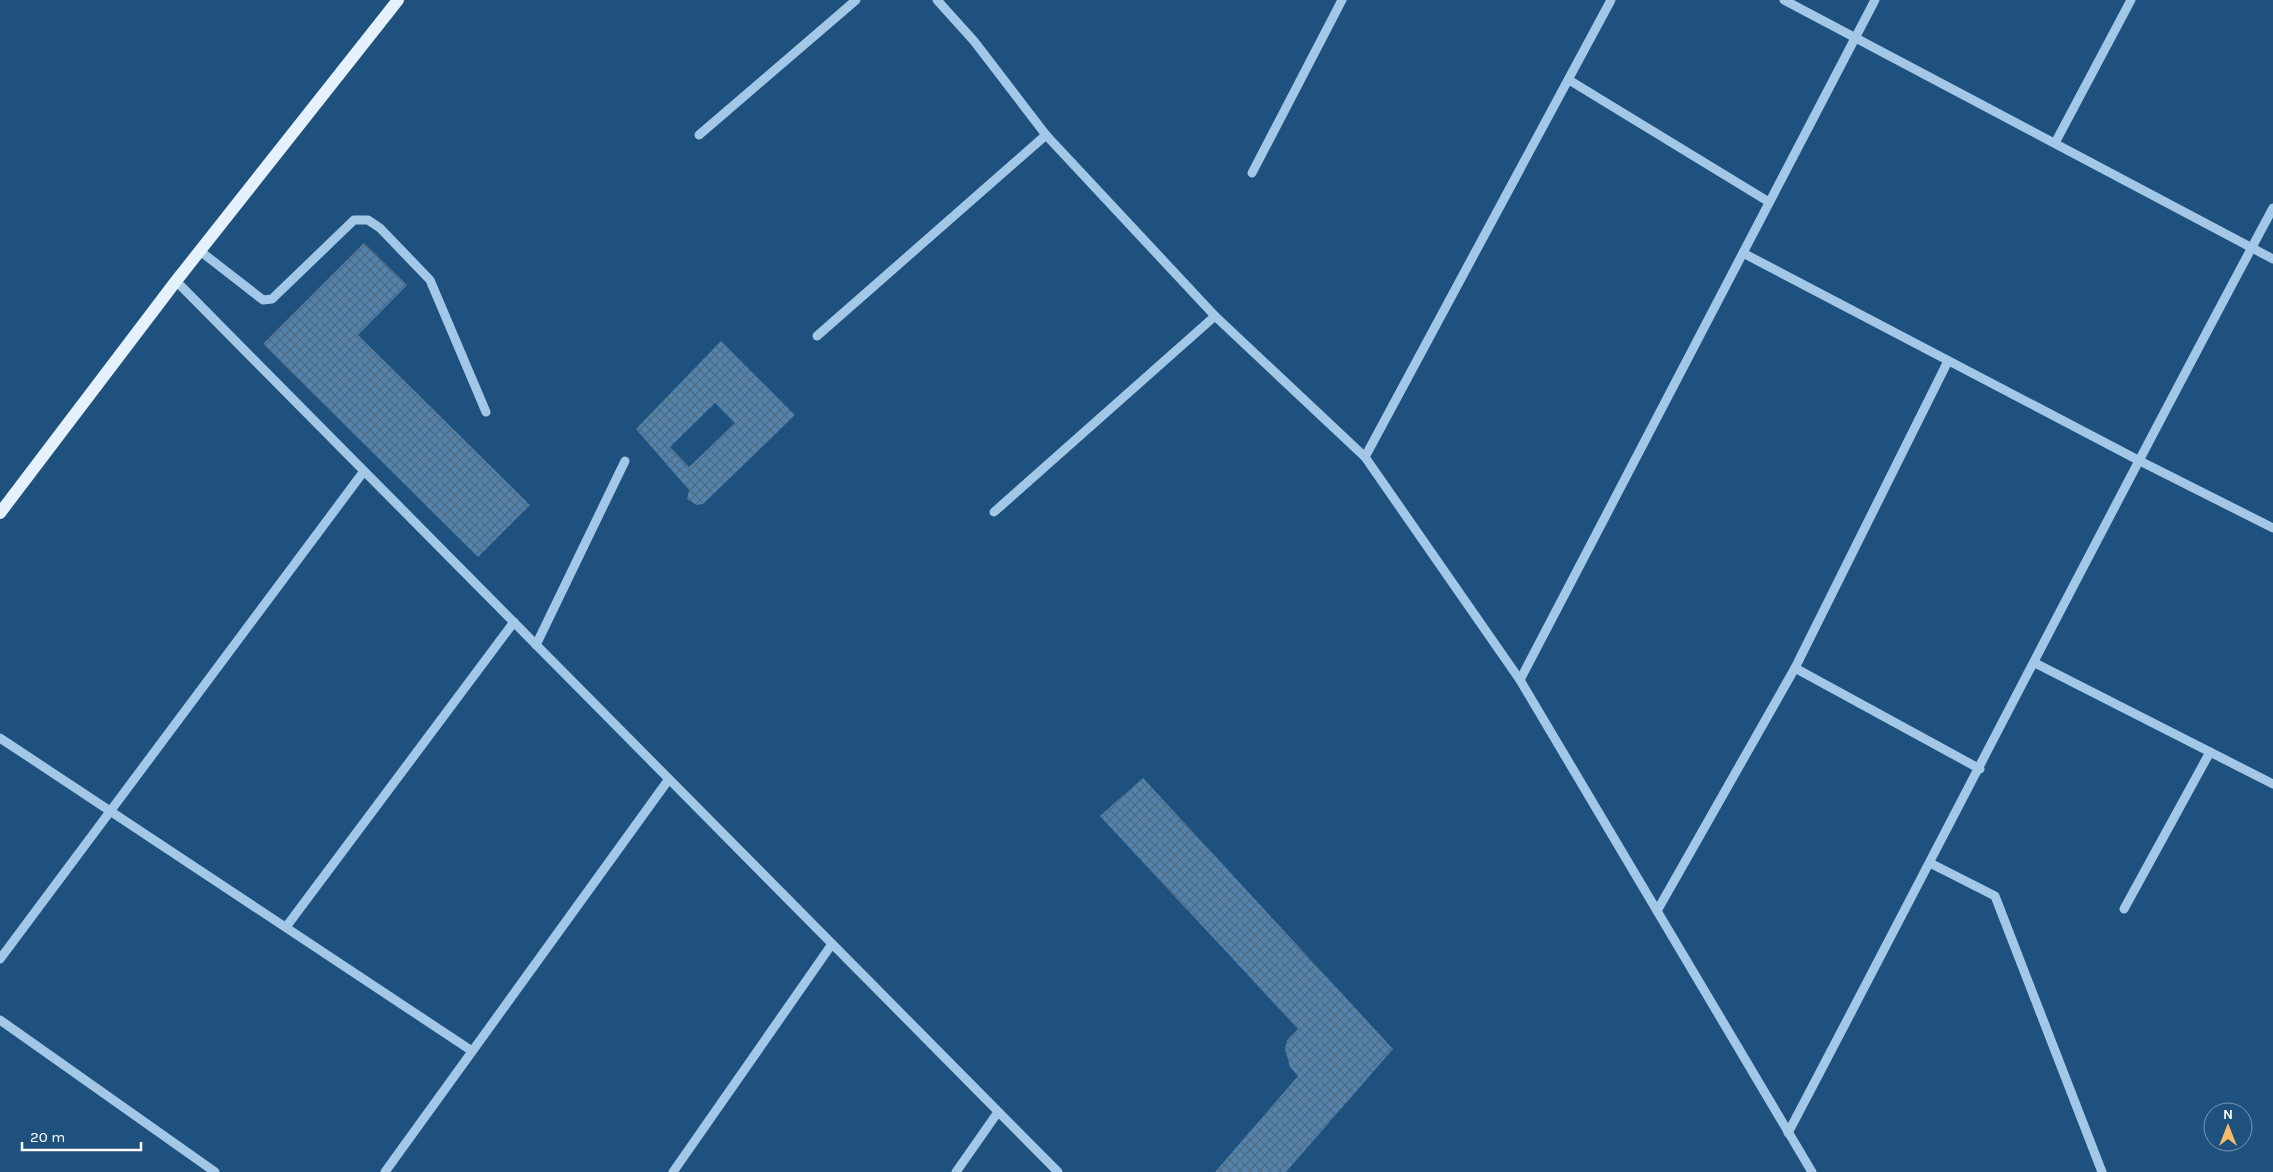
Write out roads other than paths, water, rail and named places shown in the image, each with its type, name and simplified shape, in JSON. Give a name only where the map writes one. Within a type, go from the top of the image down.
[{"type":"main road","points":[[0,513],[176,281],[398,0]]},
{"type":"street","points":[[699,135],[856,0]]},
{"type":"street","points":[[937,0],[974,41],[1046,135],[1215,316],[1365,457],[1520,680],[1812,1172]]},
{"type":"street","points":[[1252,173],[1342,0]]},
{"type":"street","points":[[1365,457],[1611,0]]},
{"type":"street","points":[[1784,0],[2273,259]]},
{"type":"street","points":[[1520,680],[1875,0]]},
{"type":"street","points":[[2055,143],[2131,0]]},
{"type":"street","points":[[1569,80],[1769,202]]},
{"type":"street","points":[[817,336],[1046,135]]},
{"type":"street","points":[[1788,1133],[2035,663],[2138,460],[2273,208]]},
{"type":"street","points":[[200,251],[263,300],[272,299],[354,220],[368,220],[380,228],[430,280],[486,412]]},
{"type":"street","points":[[1743,252],[2138,460],[2273,528]]},
{"type":"street","points":[[176,281],[1058,1172]]},
{"type":"street","points":[[994,512],[1215,316]]},
{"type":"street","points":[[1656,911],[1795,668],[1948,361]]},
{"type":"street","points":[[536,645],[625,461]]},
{"type":"street","points":[[0,959],[364,471]]},
{"type":"street","points":[[286,927],[514,622]]},
{"type":"street","points":[[2035,663],[2273,784]]},
{"type":"street","points":[[1795,668],[1980,768]]},
{"type":"street","points":[[0,738],[472,1051]]},
{"type":"street","points":[[2124,909],[2210,752]]},
{"type":"street","points":[[385,1172],[669,779]]},
{"type":"street","points":[[1930,863],[1995,896],[2102,1172]]},
{"type":"street","points":[[673,1172],[832,944]]},
{"type":"street","points":[[0,1020],[215,1172]]},
{"type":"street","points":[[956,1172],[998,1112]]}]
